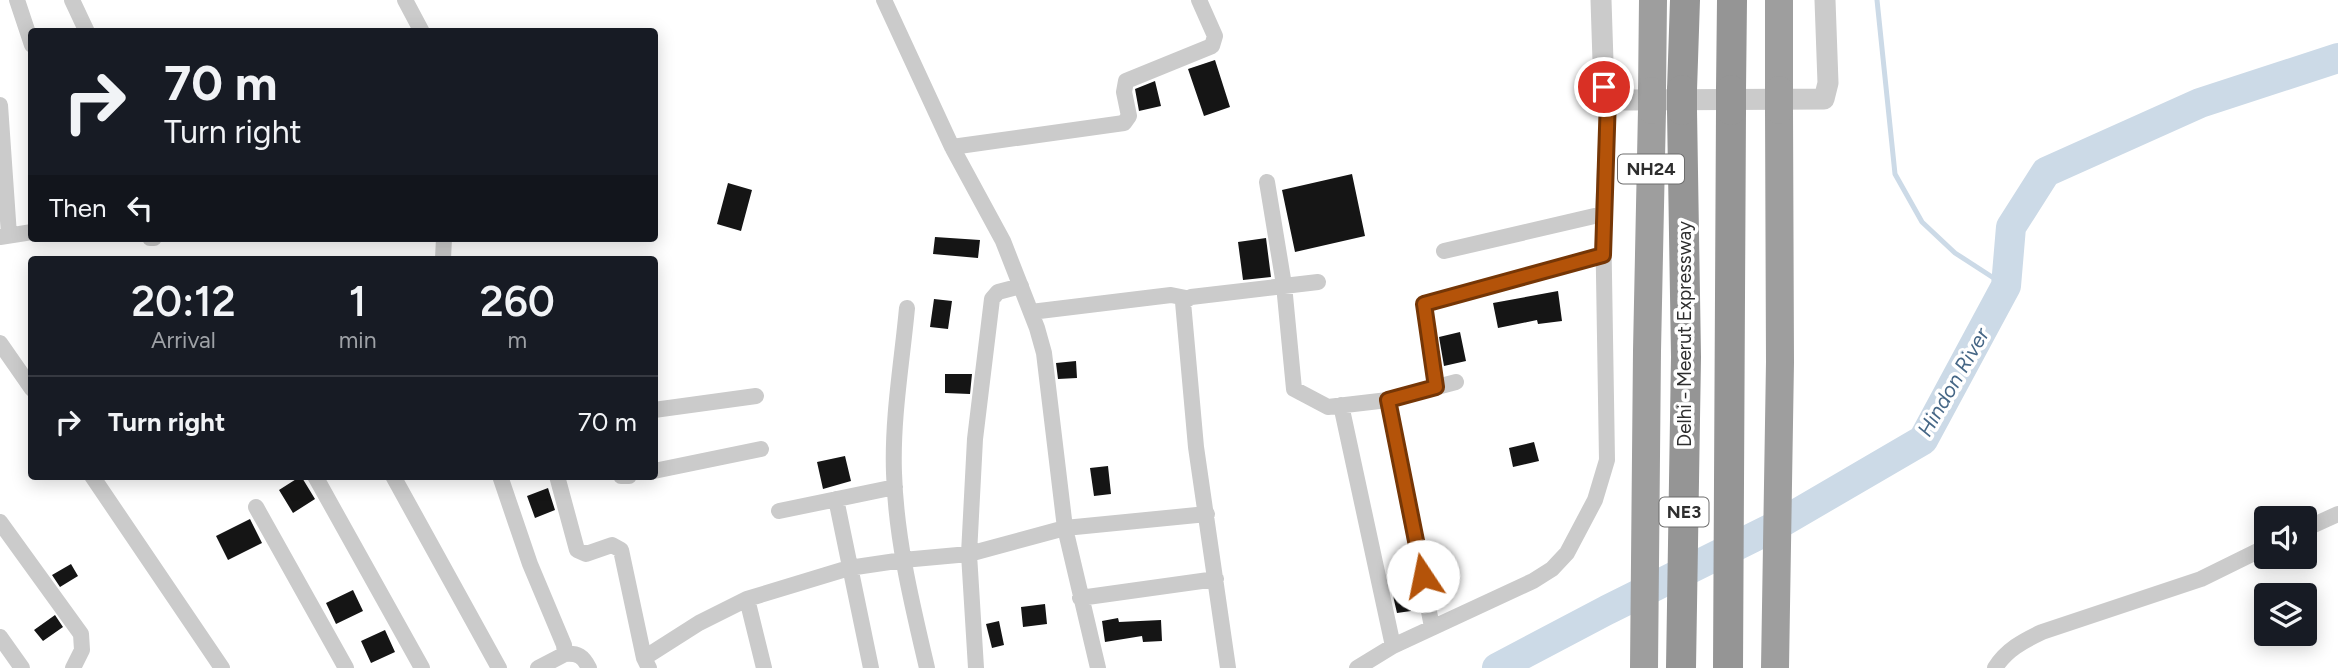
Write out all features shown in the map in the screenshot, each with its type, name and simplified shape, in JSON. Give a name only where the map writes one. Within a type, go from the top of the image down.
[{"type":"highway","name":"NH24","points":[[1644,668],[1653,0]]},
{"type":"highway","name":"Delhi - Meerut Expressway","points":[[1681,668],[1686,357],[1682,100],[1685,0]]},
{"type":"highway","name":"NE3","points":[[1728,668],[1731,0]]},
{"type":"highway","points":[[1775,668],[1780,362],[1779,0]]},
{"type":"street","points":[[17,0],[28,33]]},
{"type":"street","points":[[72,0],[85,28]]},
{"type":"street","points":[[405,0],[420,28]]},
{"type":"street","points":[[884,0],[952,147],[1003,241],[1031,312],[1044,353],[1065,528],[1098,668]]},
{"type":"street","points":[[952,147],[1124,122],[1129,116],[1124,92],[1126,81],[1212,46],[1215,36],[1199,0]]},
{"type":"street","points":[[1357,668],[1393,646],[1533,581],[1552,569],[1567,553],[1595,500],[1607,460],[1603,214],[1608,97],[1604,87],[1601,0]]},
{"type":"street","points":[[1608,97],[1626,100],[1822,100],[1826,96],[1828,83],[1825,0]]},
{"type":"street","points":[[0,105],[4,236],[28,233]]},
{"type":"street","points":[[1267,182],[1284,285],[1294,389],[1328,407],[1388,400],[1456,382]]},
{"type":"street","points":[[1444,251],[1603,214]]},
{"type":"street","points":[[1436,387],[1424,304],[1603,255]]},
{"type":"street","points":[[1031,312],[1171,295],[1186,298],[1318,282]]},
{"type":"street","points":[[976,668],[969,554],[975,439],[991,302],[998,292],[1021,286]]},
{"type":"street","points":[[1186,298],[1182,311],[1196,447],[1228,668]]},
{"type":"street","points":[[907,308],[895,430],[895,487],[903,560],[927,668]]},
{"type":"street","points":[[0,343],[28,383]]},
{"type":"street","points":[[658,409],[756,396]]},
{"type":"street","points":[[1388,400],[1432,627]]},
{"type":"street","points":[[1341,405],[1393,646]]},
{"type":"street","points":[[658,470],[761,449]]},
{"type":"street","points":[[95,480],[222,668]]},
{"type":"street","points":[[317,480],[422,668]]},
{"type":"street","points":[[395,480],[499,668]]},
{"type":"street","points":[[501,480],[530,564],[565,653]]},
{"type":"street","points":[[558,480],[577,550],[586,554],[612,545],[621,550],[646,663],[699,623],[747,599],[849,568],[969,554],[1065,528],[1207,514]]},
{"type":"street","points":[[779,511],[895,487]]},
{"type":"street","points":[[836,499],[872,668]]},
{"type":"street","points":[[256,507],[346,668]]},
{"type":"street","points":[[2317,523],[2338,513]]},
{"type":"street","points":[[0,522],[81,634],[82,650],[73,668]]},
{"type":"street","points":[[1995,668],[2005,655],[2042,632],[2201,579],[2254,553]]},
{"type":"street","points":[[1080,598],[1216,579]]},
{"type":"street","points":[[747,599],[764,668]]},
{"type":"street","points":[[0,638],[22,668]]},
{"type":"street","points":[[538,668],[565,653],[582,656],[589,668]]},
{"type":"building","points":[[1215,60],[1230,107],[1204,116],[1188,69]]},
{"type":"building","points":[[1155,81],[1161,106],[1139,111],[1135,89]]},
{"type":"building","points":[[1352,174],[1365,236],[1295,252],[1282,190]]},
{"type":"building","points":[[728,183],[752,190],[741,231],[717,224]]},
{"type":"building","points":[[935,237],[980,240],[978,258],[933,254]]},
{"type":"building","points":[[1266,238],[1271,277],[1243,280],[1238,242]]},
{"type":"building","points":[[1558,291],[1562,321],[1538,324],[1537,320],[1498,328],[1493,303]]},
{"type":"building","points":[[934,299],[952,301],[948,329],[930,327]]},
{"type":"building","points":[[1460,332],[1466,361],[1444,366],[1439,337]]},
{"type":"building","points":[[1076,361],[1077,378],[1058,379],[1056,363]]},
{"type":"building","points":[[945,374],[972,374],[970,394],[945,393]]},
{"type":"building","points":[[1534,442],[1539,461],[1513,467],[1509,448]]},
{"type":"building","points":[[845,456],[851,481],[823,489],[817,462]]},
{"type":"building","points":[[1108,466],[1111,494],[1094,496],[1090,468]]},
{"type":"building","points":[[295,480],[303,480],[315,499],[293,513],[279,490]]},
{"type":"building","points":[[548,488],[555,510],[535,518],[527,496]]},
{"type":"building","points":[[250,519],[262,543],[228,560],[216,536]]},
{"type":"building","points":[[71,564],[78,576],[60,587],[52,575]]},
{"type":"building","points":[[1405,572],[1411,611],[1397,613],[1388,574]]},
{"type":"building","points":[[353,590],[363,611],[336,624],[326,603]]},
{"type":"building","points":[[1045,604],[1047,624],[1023,627],[1021,607]]},
{"type":"building","points":[[55,615],[63,627],[43,641],[34,630]]},
{"type":"building","points":[[1118,618],[1119,622],[1161,620],[1162,641],[1143,642],[1142,636],[1105,642],[1102,621]]},
{"type":"building","points":[[999,621],[1004,645],[992,648],[986,624]]},
{"type":"building","points":[[385,630],[395,652],[371,663],[361,641]]},
{"type":"waterway","points":[[1877,0],[1895,174],[1922,222],[1955,253],[2006,286]]},
{"type":"waterway","name":"Hindon River","points":[[1497,668],[1772,528],[1923,440],[2006,286],[2011,227],[2046,172],[2200,103],[2338,58]]},
{"type":"route","points":[[1423,576],[1388,400],[1436,387],[1424,304],[1603,255],[1608,97],[1604,87]]}]
